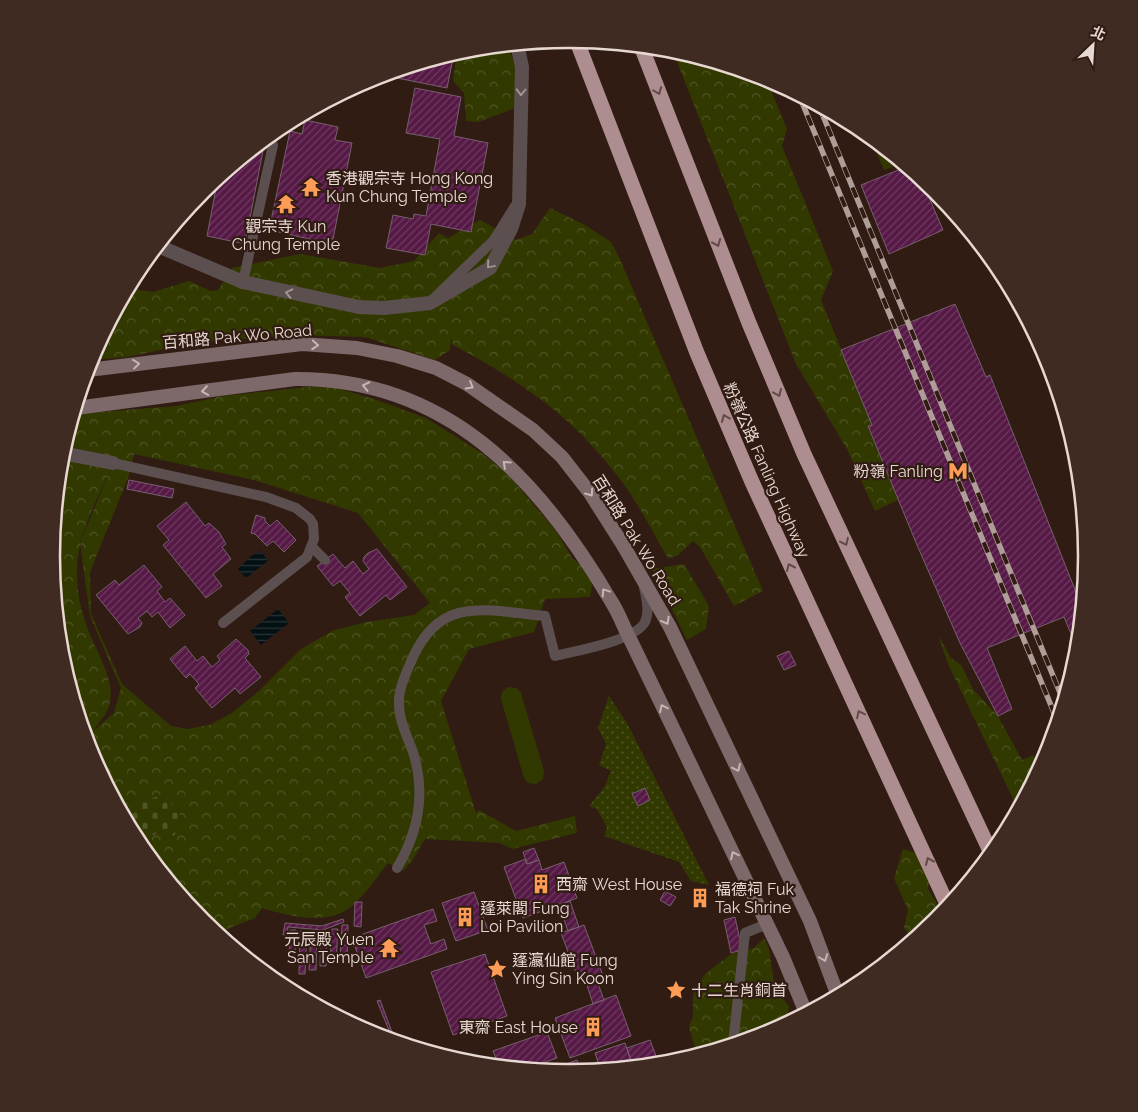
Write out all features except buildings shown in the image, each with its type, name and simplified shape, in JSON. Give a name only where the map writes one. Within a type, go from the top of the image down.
[{"type":"highway","name":"粉嶺公路 Fanling Highway","points":[[580,48],[698,354],[752,482],[944,898]]},
{"type":"highway","points":[[643,53],[749,323],[804,454],[988,844]]},
{"type":"main road","name":"百和路 Pak Wo Road","points":[[96,369],[302,344],[357,348],[397,356],[436,368],[467,384],[502,406],[533,430],[562,457],[590,493],[670,627],[807,915],[835,989]]},
{"type":"main road","points":[[83,407],[295,379],[328,379],[362,384],[412,400],[446,417],[471,433],[528,484],[574,544],[603,588],[628,635],[793,978],[804,1007]]},
{"type":"street","points":[[164,249],[243,282],[359,307],[384,308],[430,303],[490,268],[511,229],[519,198],[522,67],[518,51]]},
{"type":"street","points":[[71,455],[113,464]]},
{"type":"lane","points":[[243,282],[273,145]]},
{"type":"lane","points":[[113,464],[250,493],[296,508],[304,513],[313,524],[312,547],[307,557],[223,623]]},
{"type":"lane","points":[[312,547],[325,560]]},
{"type":"lane","points":[[397,868],[415,833],[420,789],[419,772],[400,717],[398,702],[407,671],[426,634],[444,617],[456,612],[482,610],[545,616],[554,656],[628,635],[639,630],[648,614],[642,579]]},
{"type":"lane","points":[[734,1037],[745,933],[767,924]]},
{"type":"green space","points":[[510,51],[518,73],[515,108],[478,122],[466,121],[464,93],[453,81],[456,60]]},
{"type":"green space","points":[[676,59],[732,74],[771,89],[787,129],[782,146],[833,271],[821,300],[872,425],[868,427],[898,500],[875,511],[847,449],[796,364]]},
{"type":"green space","points":[[876,151],[894,166],[884,170]]},
{"type":"green space","points":[[550,208],[585,225],[611,242],[763,591],[734,606],[700,547],[693,541],[677,556],[668,558],[625,486],[588,441],[526,388],[453,345],[451,338],[450,350],[435,360],[365,337],[291,335],[194,343],[127,357],[100,359],[136,289],[153,292],[189,281],[211,291],[218,290],[232,268],[300,254],[380,268],[414,261],[439,233],[448,238],[480,220],[516,240],[532,234]]},
{"type":"green space","points":[[327,385],[377,400],[426,418],[480,452],[506,472],[556,531],[572,558],[594,575],[590,597],[545,599],[534,632],[469,649],[441,701],[476,813],[479,810],[516,831],[575,816],[577,833],[512,849],[500,843],[425,839],[412,861],[403,871],[388,863],[355,903],[334,916],[313,918],[292,916],[262,908],[255,918],[225,930],[209,916],[166,866],[146,838],[162,831],[165,796],[124,801],[99,751],[87,719],[70,655],[62,589],[60,556],[65,490],[70,457],[81,413],[176,406],[223,396]],"holes":[[[134,454],[254,480],[358,513],[430,603],[414,615],[367,622],[334,630],[301,649],[259,691],[232,713],[209,725],[187,729],[171,726],[122,684],[91,614],[90,572],[128,478]],[[113,463],[82,537],[95,504]],[[80,545],[90,616],[121,688],[114,713],[93,731],[108,710],[111,696],[108,676],[87,627],[80,601],[77,575]]]},
{"type":"green space","points":[[684,564],[709,606],[706,629],[687,640],[652,569]]},
{"type":"green space","points":[[938,635],[951,658],[961,665],[973,689],[998,716],[1022,760],[1033,755],[1035,759],[1014,801],[948,664]]},
{"type":"green space","points":[[508,687],[517,688],[521,693],[544,771],[543,779],[536,784],[528,783],[524,778],[501,699],[502,692]]},
{"type":"green space","points":[[609,696],[628,725],[709,885],[691,881],[679,862],[604,836],[607,827],[597,809],[589,806],[604,788],[611,771],[599,765],[606,744],[598,728]]},
{"type":"green space","points":[[165,796],[183,818],[174,836],[162,831],[146,838],[124,801]]},
{"type":"green space","points":[[903,849],[920,854],[931,871],[928,889],[938,906],[909,934],[904,928],[908,910],[894,878]]},
{"type":"green space","points":[[764,938],[769,949],[775,989],[789,1006],[788,1015],[732,1038],[695,1048],[689,1027],[693,1016],[693,994],[705,974],[731,954],[754,948]]},
{"type":"shaded area","points":[[261,551],[268,561],[246,578],[238,569],[251,556]]},
{"type":"shaded area","points":[[278,609],[289,623],[261,645],[250,631]]},
{"type":"railway","points":[[803,105],[1053,711]]},
{"type":"railway","points":[[823,116],[1059,691]]},
{"type":"place","name":"香港觀宗寺 Hong Kong Kun Chung Temple","points":[[311,187]]},
{"type":"place","name":"觀宗寺 Kun Chung Temple","points":[[286,204]]},
{"type":"place","name":"粉嶺 Fanling","points":[[958,471]]},
{"type":"place","name":"西齋 West House","points":[[541,884]]},
{"type":"place","name":"福德祠 Fuk Tak Shrine","points":[[700,898]]},
{"type":"place","name":"蓬萊閣 Fung Loi Pavilion","points":[[465,917]]},
{"type":"place","name":"元辰殿 Yuen San Temple","points":[[389,948]]},
{"type":"place","name":"蓬瀛仙館 Fung Ying Sin Koon","points":[[497,969]]},
{"type":"place","name":"十二生肖銅首","points":[[676,990]]},
{"type":"place","name":"東齋 East House","points":[[593,1027]]}]
